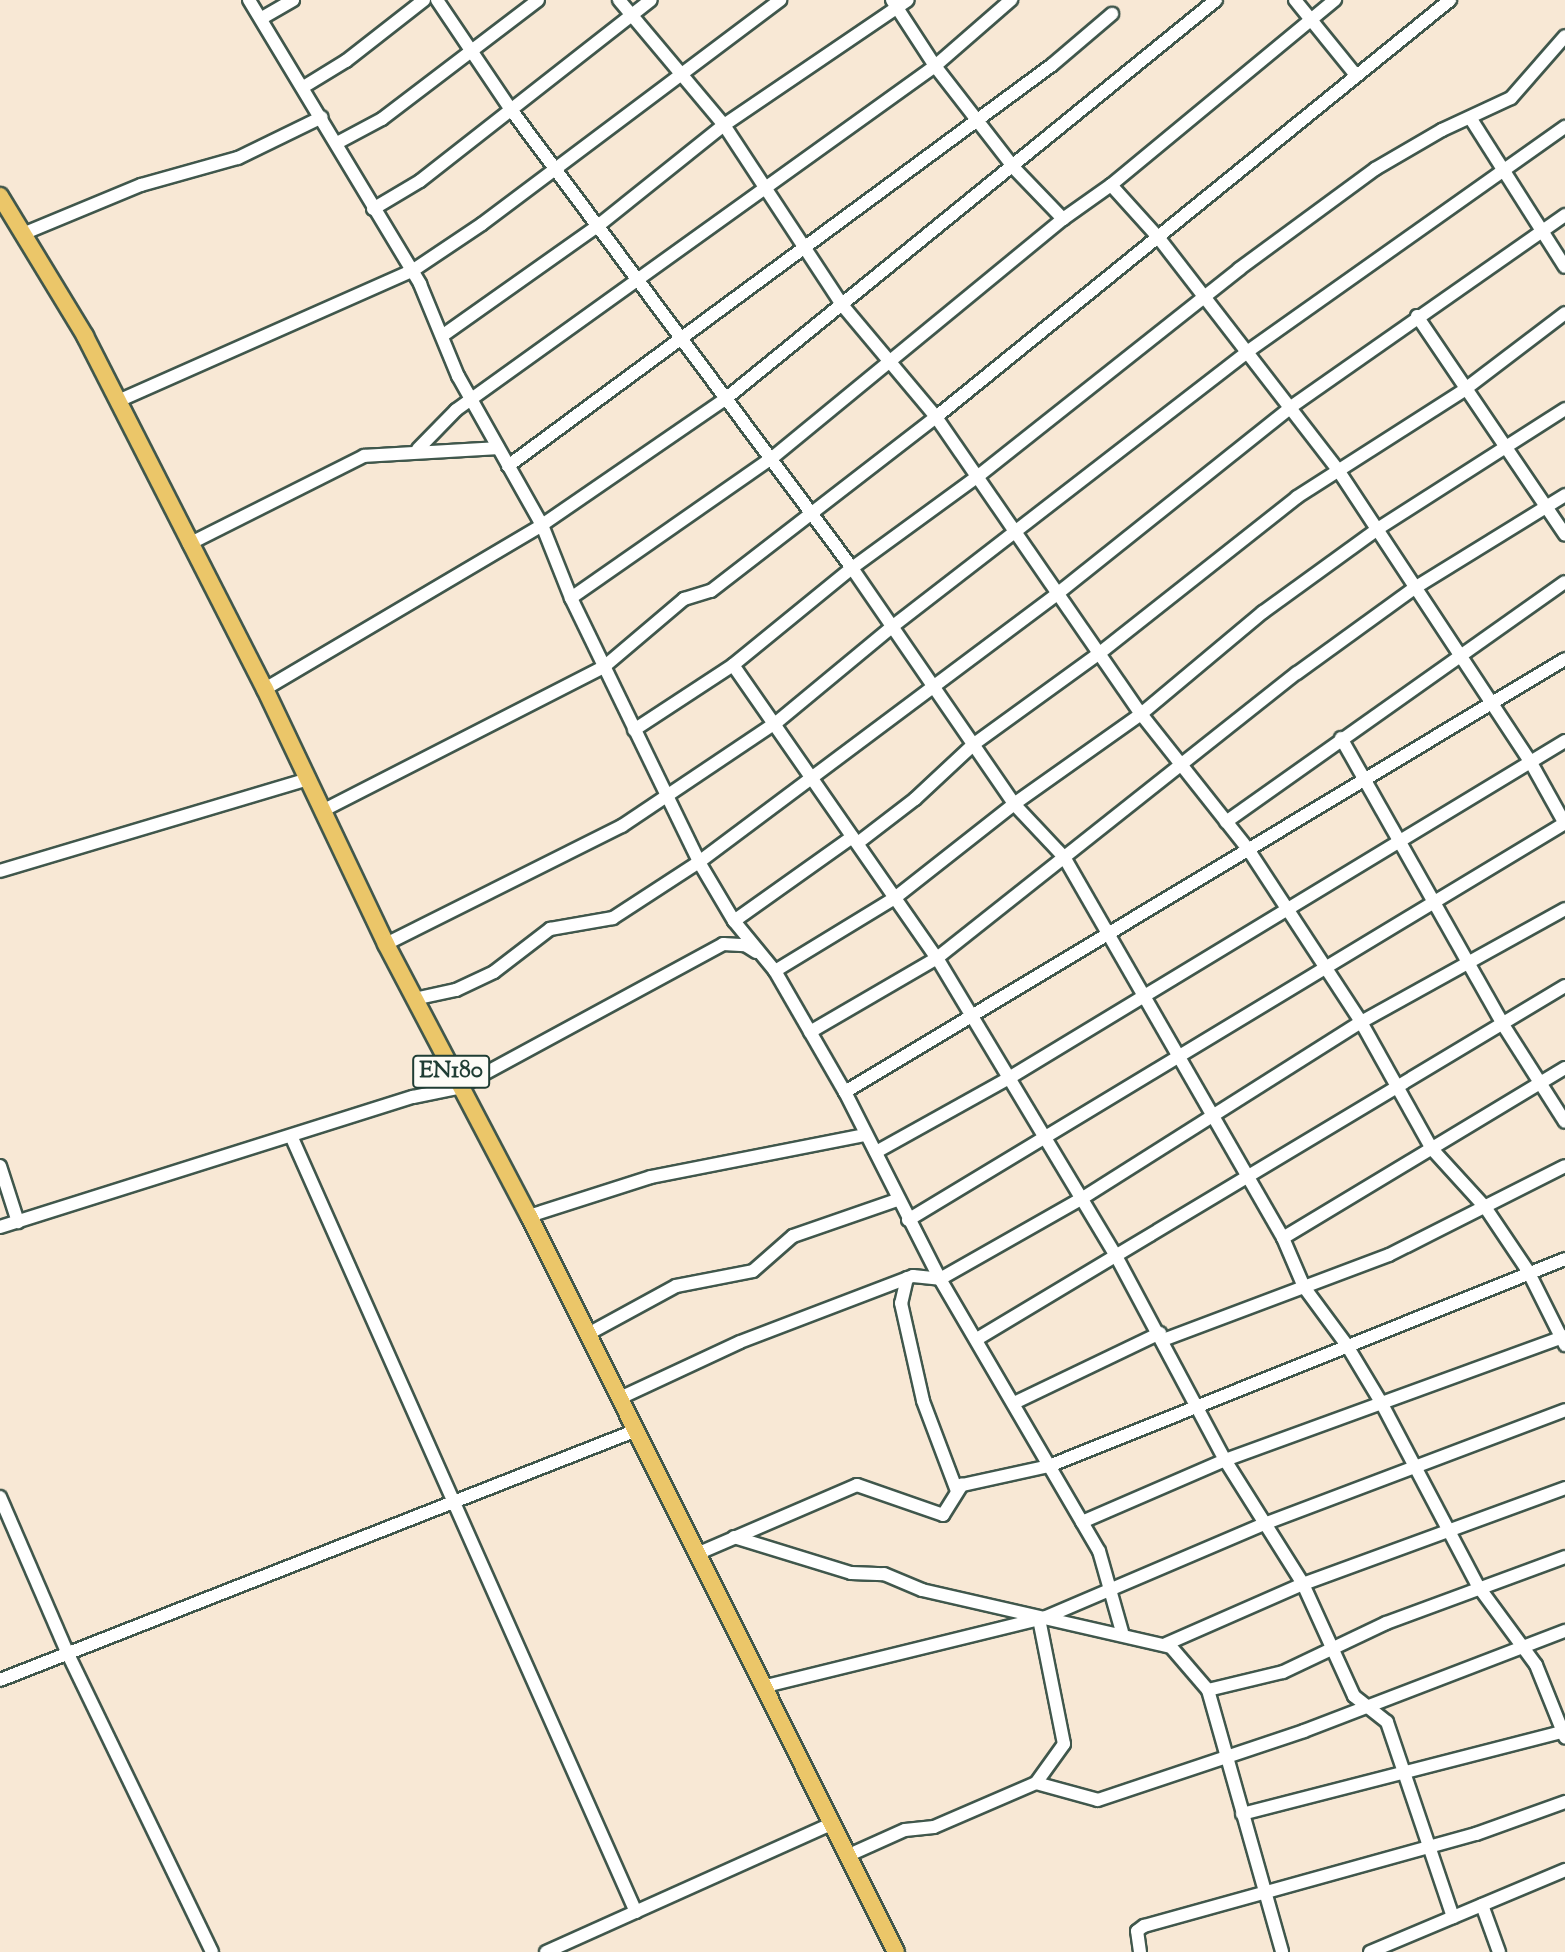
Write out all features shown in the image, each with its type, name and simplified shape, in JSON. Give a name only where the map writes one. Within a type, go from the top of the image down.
[{"type":"main road","name":"EN180","points":[[0,196],[25,233],[118,401],[265,690],[458,1088],[528,1216],[637,1430],[896,1952]]},
{"type":"street","points":[[249,0],[304,86],[373,209],[412,271],[471,399],[542,525],[571,598],[634,730],[669,793],[699,862],[734,921],[775,971],[845,1092],[897,1200],[940,1279],[1082,1522],[1111,1587],[1122,1632]]},
{"type":"street","points":[[262,18],[293,0]]},
{"type":"street","points":[[304,86],[346,61],[424,0]]},
{"type":"street","points":[[437,0],[512,111],[599,225],[724,400],[772,458],[852,568],[1014,804],[1064,857],[1283,1238],[1304,1287],[1346,1344],[1382,1404],[1445,1530],[1478,1586],[1536,1665],[1560,1705],[1564,1733],[1241,1814]]},
{"type":"street","points":[[337,143],[382,119],[538,0]]},
{"type":"street","points":[[619,0],[724,125],[767,185],[843,306],[936,417],[1014,535],[1101,652],[1141,714],[1180,768],[1248,849],[1361,1022],[1432,1149],[1485,1207],[1528,1271],[1563,1339],[1225,1460],[1082,1522]]},
{"type":"street","points":[[373,209],[421,181],[651,0]]},
{"type":"street","points":[[118,401],[412,271],[780,0]]},
{"type":"street","points":[[442,336],[599,225],[724,125],[895,5],[908,0]]},
{"type":"street","points":[[418,449],[442,421],[471,399],[640,281],[767,185],[935,66],[1011,0]]},
{"type":"street","points":[[265,690],[542,525],[724,400],[1014,168],[1216,0]]},
{"type":"street","points":[[1295,0],[1355,74]]},
{"type":"street","points":[[571,598],[772,458],[890,364],[1063,219],[1111,185],[1335,0]]},
{"type":"street","points":[[324,810],[605,666],[684,599],[711,591],[936,417],[1355,74],[1450,0]]},
{"type":"street","points":[[895,5],[935,66],[1014,168],[1063,219]]},
{"type":"street","points":[[508,466],[682,341],[1112,14]]},
{"type":"street","points":[[634,730],[733,664],[852,568],[977,477],[1375,169],[1442,130],[1471,119],[1511,98],[1565,36]]},
{"type":"street","points":[[25,233],[142,185],[238,158],[322,117]]},
{"type":"street","points":[[1471,119],[1565,267]]},
{"type":"street","points":[[386,944],[622,826],[777,722],[893,626],[1247,352],[1565,127]]},
{"type":"street","points":[[908,1220],[1565,823],[1530,761],[1413,589],[1379,528],[1338,470],[1207,297],[1111,185]]},
{"type":"street","points":[[414,999],[456,990],[494,972],[550,929],[612,918],[699,862],[815,780],[1056,594],[1291,407],[1417,316],[1542,234],[1565,215]]},
{"type":"street","points":[[734,921],[915,799],[974,744],[1101,652],[1212,562],[1338,470],[1464,390],[1565,313]]},
{"type":"street","points":[[1417,316],[1501,447],[1565,535]]},
{"type":"street","points":[[775,971],[896,897],[1014,804],[1141,714],[1254,620],[1379,528],[1501,447],[1565,409]]},
{"type":"street","points":[[189,544],[364,456],[418,449],[498,448]]},
{"type":"street","points":[[810,1032],[937,958],[1297,673],[1413,589],[1565,495]]},
{"type":"street","points":[[1226,822],[1341,738],[1565,582]]},
{"type":"street","points":[[845,1092],[1565,659]]},
{"type":"street","points":[[733,664],[777,722],[937,958],[1115,1254],[1162,1337],[1225,1460],[1303,1584],[1354,1696],[1387,1722],[1408,1773],[1453,1917]]},
{"type":"street","points":[[1341,738],[1502,1023],[1565,1122]]},
{"type":"street","points":[[876,1152],[1009,1078],[1565,741]]},
{"type":"street","points":[[0,871],[308,779]]},
{"type":"street","points":[[620,1398],[740,1342],[906,1278],[921,1275],[940,1279],[1081,1199],[1361,1022],[1565,909]]},
{"type":"street","points":[[0,1227],[292,1138],[413,1097],[458,1088],[723,944],[745,946],[767,959]]},
{"type":"street","points":[[977,1339],[1396,1085],[1565,986]]},
{"type":"street","points":[[1283,1238],[1565,1068]]},
{"type":"street","points":[[528,1216],[651,1177],[866,1135]]},
{"type":"street","points":[[292,1138],[636,1912]]},
{"type":"street","points":[[0,1166],[18,1222]]},
{"type":"street","points":[[1014,1403],[1162,1337],[1390,1255],[1565,1166]]},
{"type":"street","points":[[588,1334],[676,1286],[753,1271],[793,1236],[897,1200]]},
{"type":"street","points":[[699,1553],[857,1485],[869,1485],[935,1516],[948,1512],[962,1485],[1049,1466],[1346,1344],[1528,1271],[1565,1259]]},
{"type":"street","points":[[906,1278],[901,1303],[923,1401],[957,1491]]},
{"type":"street","points":[[766,1686],[1042,1618],[1264,1524],[1565,1410]]},
{"type":"street","points":[[0,1680],[67,1651],[454,1505],[637,1430]]},
{"type":"street","points":[[1166,1644],[1303,1584],[1565,1488]]},
{"type":"street","points":[[0,1497],[67,1651],[212,1952]]},
{"type":"street","points":[[734,1537],[851,1573],[884,1574],[922,1590],[1042,1618],[1122,1632],[1166,1644],[1186,1661],[1208,1690],[1223,1758],[1282,1952]]},
{"type":"street","points":[[1208,1690],[1283,1672],[1331,1646],[1478,1586],[1565,1557]]},
{"type":"street","points":[[849,1855],[905,1830],[934,1827],[1036,1783],[1064,1744],[1042,1618]]},
{"type":"street","points":[[1036,1783],[1098,1800],[1223,1758],[1565,1631]]},
{"type":"street","points":[[1140,1952],[1138,1931],[1144,1926],[1476,1833],[1565,1801]]},
{"type":"street","points":[[546,1952],[833,1823]]},
{"type":"street","points":[[1370,1952],[1565,1870]]},
{"type":"street","points":[[1482,1905],[1499,1952]]}]
